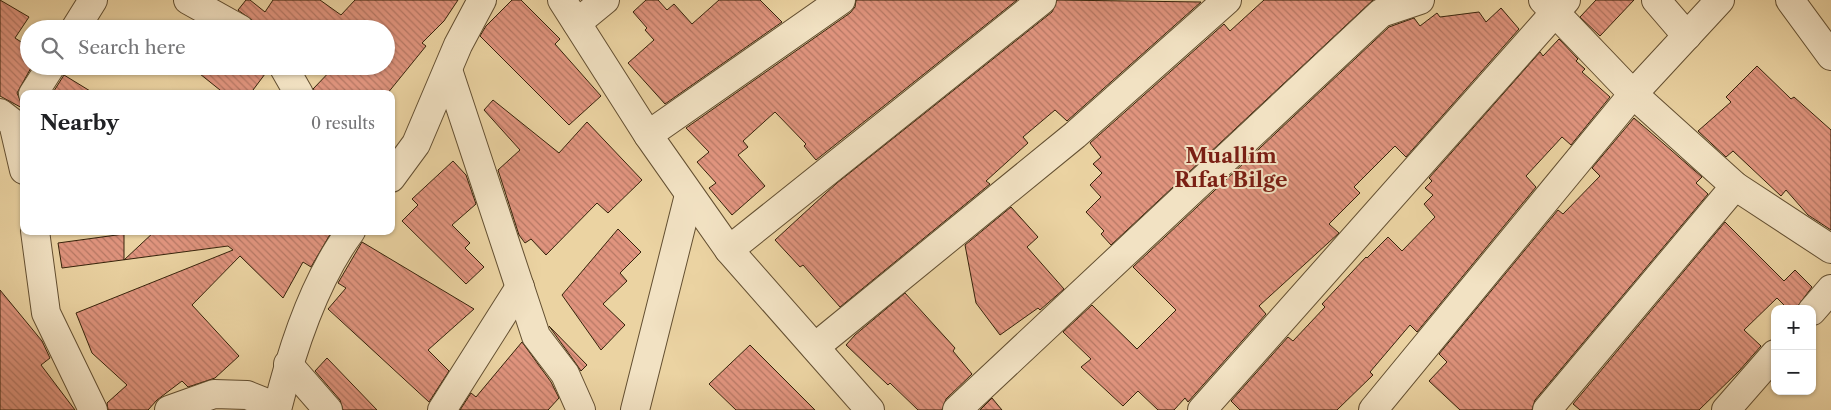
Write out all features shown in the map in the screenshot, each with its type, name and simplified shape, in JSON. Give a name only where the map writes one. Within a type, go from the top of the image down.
[{"type":"street","points":[[81,20],[93,0]]},
{"type":"street","points":[[188,0],[224,20]]},
{"type":"street","points":[[395,173],[416,144],[448,70],[482,0]]},
{"type":"street","points":[[562,0],[648,135],[729,250],[870,410]]},
{"type":"street","points":[[577,23],[605,0]]},
{"type":"street","points":[[648,135],[841,0]]},
{"type":"street","points":[[729,250],[1042,0]]},
{"type":"street","points":[[815,347],[1074,135],[1227,0]]},
{"type":"street","points":[[957,410],[1381,13],[1420,0]]},
{"type":"street","points":[[1656,0],[1687,36]]},
{"type":"street","points":[[1373,410],[1633,94],[1720,0]]},
{"type":"street","points":[[1790,0],[1831,56]]},
{"type":"street","points":[[1202,410],[1555,4],[1633,94],[1735,186],[1831,249]]},
{"type":"street","points":[[448,70],[536,336],[565,374],[580,410]]},
{"type":"street","points":[[35,90],[45,75]]},
{"type":"street","points":[[288,75],[297,90]]},
{"type":"street","points":[[9,122],[20,157]]},
{"type":"street","points":[[1547,410],[1735,186]]},
{"type":"street","points":[[635,410],[689,195]]},
{"type":"street","points":[[36,235],[46,313],[93,410]]},
{"type":"street","points":[[169,410],[214,394],[247,395],[277,409],[288,364],[324,275],[337,250],[348,235]]},
{"type":"street","points":[[442,410],[520,287]]},
{"type":"street","points":[[1816,306],[1831,289]]},
{"type":"street","points":[[1726,410],[1771,359]]},
{"type":"street","points":[[288,364],[328,410]]},
{"type":"building","points":[[0,0],[29,17],[27,20],[20,20],[20,30],[15,38],[20,41],[20,75],[27,75],[17,93],[20,107],[0,96]]},
{"type":"building","points":[[246,0],[250,0],[265,12],[273,0],[320,0],[341,15],[355,0],[458,0],[444,21],[422,43],[426,46],[390,90],[313,89],[326,75],[395,75],[395,20],[252,20],[238,10]]},
{"type":"building","points":[[512,0],[521,0],[560,39],[555,44],[601,96],[569,125],[480,36],[486,26]]},
{"type":"building","points":[[646,0],[658,0],[667,10],[674,4],[692,24],[719,0],[760,0],[782,22],[665,104],[628,63],[654,40],[645,30],[647,28],[633,12]]},
{"type":"building","points":[[856,0],[1017,0],[816,160],[804,146],[806,144],[775,112],[743,141],[748,147],[738,155],[765,186],[732,215],[709,188],[716,183],[697,162],[709,152],[686,128],[850,13],[855,7]]},
{"type":"building","points":[[1057,0],[1201,2],[1067,121],[1055,110],[1023,137],[1028,143],[986,181],[990,184],[840,307],[803,265],[800,267],[775,240],[837,183],[1052,12]]},
{"type":"building","points":[[1264,0],[1373,0],[1111,245],[1101,234],[1104,231],[1086,212],[1101,197],[1090,185],[1102,173],[1093,164],[1101,157],[1090,143],[1224,24],[1230,31]]},
{"type":"building","points":[[1596,0],[1634,0],[1600,36],[1580,17]]},
{"type":"building","points":[[1501,8],[1519,29],[1406,157],[1395,146],[1354,187],[1360,193],[1329,224],[1339,233],[1259,306],[1266,314],[1188,402],[1185,398],[1174,410],[1158,410],[1138,391],[1123,406],[1081,367],[1091,359],[1063,332],[1092,305],[1137,349],[1176,310],[1133,267],[1389,27],[1414,18],[1420,26],[1437,13],[1440,17],[1479,12],[1486,22]]},
{"type":"building","points":[[1559,39],[1578,59],[1576,61],[1585,69],[1582,72],[1610,97],[1571,145],[1562,137],[1526,176],[1536,187],[1417,332],[1410,325],[1370,372],[1373,375],[1337,410],[1240,410],[1231,401],[1288,337],[1293,341],[1325,307],[1322,304],[1366,257],[1388,237],[1402,251],[1435,217],[1424,204],[1433,195],[1425,188],[1432,181],[1429,178],[1540,52],[1543,56]]},
{"type":"building","points":[[1757,66],[1791,99],[1794,97],[1831,130],[1831,230],[1808,215],[1786,190],[1781,196],[1733,151],[1726,157],[1698,131],[1731,102],[1726,97]]},
{"type":"building","points":[[64,75],[88,90],[55,90]]},
{"type":"building","points":[[201,75],[264,75],[253,90],[220,90]]},
{"type":"building","points":[[493,100],[559,153],[587,122],[642,180],[608,213],[597,203],[546,255],[531,239],[525,243],[519,235],[498,170],[520,150],[484,110]]},
{"type":"building","points":[[1634,118],[1702,177],[1696,183],[1708,194],[1535,400],[1532,410],[1460,410],[1429,381],[1447,362],[1439,354],[1558,210],[1563,214],[1600,176],[1592,168]]},
{"type":"building","points":[[453,161],[466,175],[476,204],[452,225],[470,243],[465,248],[484,267],[466,284],[402,221],[418,205],[412,199]]},
{"type":"building","points":[[1011,207],[1038,237],[1027,247],[1064,289],[1040,310],[1038,308],[1000,335],[976,303],[965,245]]},
{"type":"building","points":[[1725,222],[1784,281],[1795,270],[1812,287],[1798,305],[1784,305],[1777,298],[1744,330],[1761,346],[1739,371],[1699,410],[1580,410],[1573,404]]},
{"type":"building","points":[[618,229],[641,252],[620,273],[627,281],[603,304],[625,325],[601,350],[562,295]]},
{"type":"building","points":[[124,235],[124,260],[62,268],[58,243]]},
{"type":"building","points":[[151,235],[330,235],[311,267],[303,262],[283,298],[240,256],[192,305],[239,356],[215,378],[188,387],[182,381],[157,400],[148,410],[108,410],[107,403],[127,385],[92,353],[76,313],[233,250],[228,246],[124,260]]},
{"type":"building","points":[[362,242],[474,309],[428,350],[449,371],[429,402],[328,309],[346,288],[338,283]]},
{"type":"building","points":[[0,290],[42,341],[50,358],[41,365],[75,410],[0,410]]},
{"type":"building","points":[[905,293],[955,348],[953,351],[972,374],[946,399],[942,410],[918,410],[890,383],[888,385],[846,345],[855,335]]},
{"type":"building","points":[[549,326],[587,365],[581,371],[577,365]]},
{"type":"building","points":[[522,342],[551,382],[559,398],[548,410],[460,410],[471,393],[476,397]]},
{"type":"building","points":[[750,345],[815,410],[736,410],[709,384]]},
{"type":"building","points":[[327,358],[377,410],[343,410],[340,400],[315,371]]},
{"type":"building","points":[[992,398],[1002,410],[980,410]]},
{"type":"district","name":"Muallim Rıfat Bilge","points":[[1231,167]]}]
